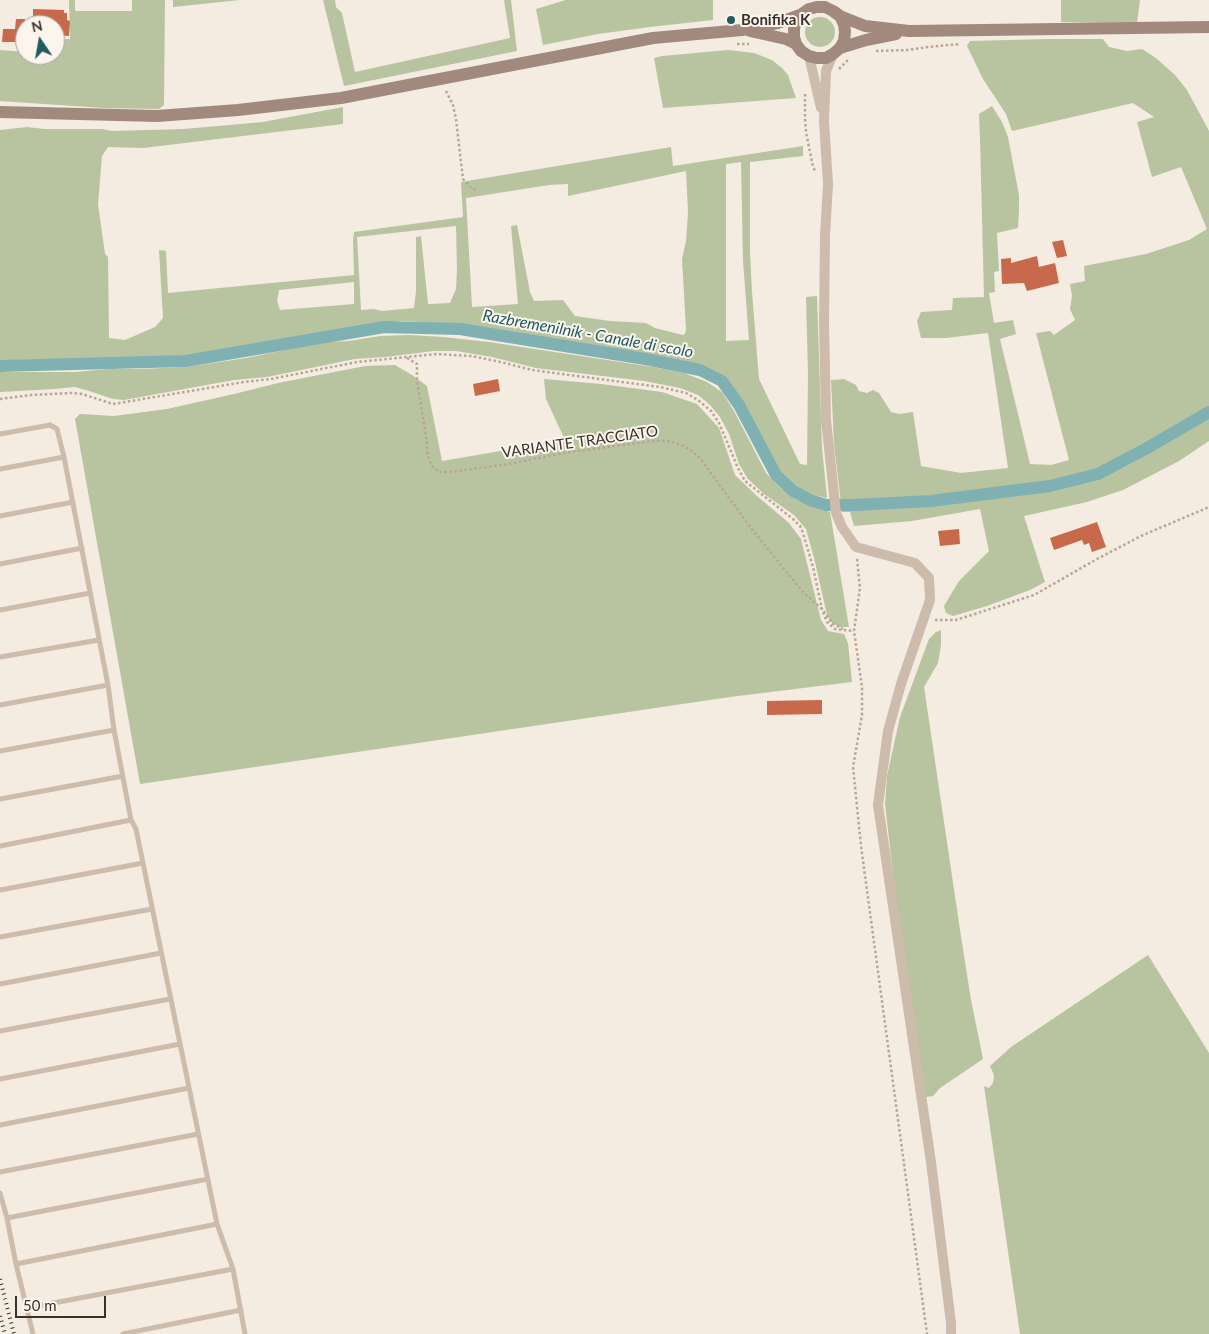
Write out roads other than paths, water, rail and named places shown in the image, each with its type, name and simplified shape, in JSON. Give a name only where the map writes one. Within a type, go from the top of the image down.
[{"type":"main road","points":[[908,31],[866,40],[837,51],[826,58],[809,56],[801,51],[796,44],[794,36],[797,20],[809,9],[817,7],[825,7],[840,16],[865,26],[908,31],[1209,27]]},
{"type":"main road","points":[[0,112],[157,116],[238,110],[340,98],[653,38],[742,30],[778,23],[802,14]]},
{"type":"main road","points":[[837,51],[844,41],[845,32],[840,16]]},
{"type":"main road","points":[[742,30],[786,39],[796,44]]},
{"type":"street","points":[[820,82],[837,51]]},
{"type":"street","points":[[809,56],[820,82],[828,184],[824,322],[826,420],[836,513],[842,527],[856,547],[914,562],[929,578],[930,600],[901,684],[888,731],[878,804],[931,1162],[951,1334]]},
{"type":"lane","points":[[0,434],[50,425],[57,429],[108,685],[114,730],[131,820],[136,829],[217,1224],[233,1269],[245,1334]]},
{"type":"lane","points":[[0,469],[64,457]]},
{"type":"lane","points":[[0,516],[73,502]]},
{"type":"lane","points":[[0,564],[82,548]]},
{"type":"lane","points":[[0,610],[90,594]]},
{"type":"lane","points":[[0,657],[99,640]]},
{"type":"lane","points":[[0,705],[108,685]]},
{"type":"lane","points":[[0,751],[114,730]]},
{"type":"lane","points":[[0,799],[123,776]]},
{"type":"lane","points":[[0,846],[131,820]]},
{"type":"lane","points":[[0,890],[143,863]]},
{"type":"lane","points":[[0,938],[152,909]]},
{"type":"lane","points":[[0,984],[161,953]]},
{"type":"lane","points":[[0,1031],[170,998]]},
{"type":"lane","points":[[0,1079],[180,1044]]},
{"type":"lane","points":[[0,1125],[189,1088]]},
{"type":"lane","points":[[0,1172],[198,1134]]},
{"type":"lane","points":[[7,1218],[208,1179]]},
{"type":"lane","points":[[0,1195],[33,1334]]},
{"type":"lane","points":[[16,1264],[217,1224]]},
{"type":"lane","points":[[26,1308],[233,1269]]},
{"type":"lane","points":[[123,1334],[241,1310]]},
{"type":"waterway","name":"Razbremenilnik - Canale di scolo","points":[[0,366],[186,361],[384,327],[460,329],[645,359],[700,370],[722,381],[739,405],[776,475],[793,491],[810,500],[826,505],[931,501],[1050,486],[1098,474],[1209,412]]},
{"type":"railway","points":[[0,1279],[14,1334]]},
{"type":"railway","points":[[0,1316],[5,1334]]},
{"type":"place","name":"Bonifika K","points":[[731,20]]}]
